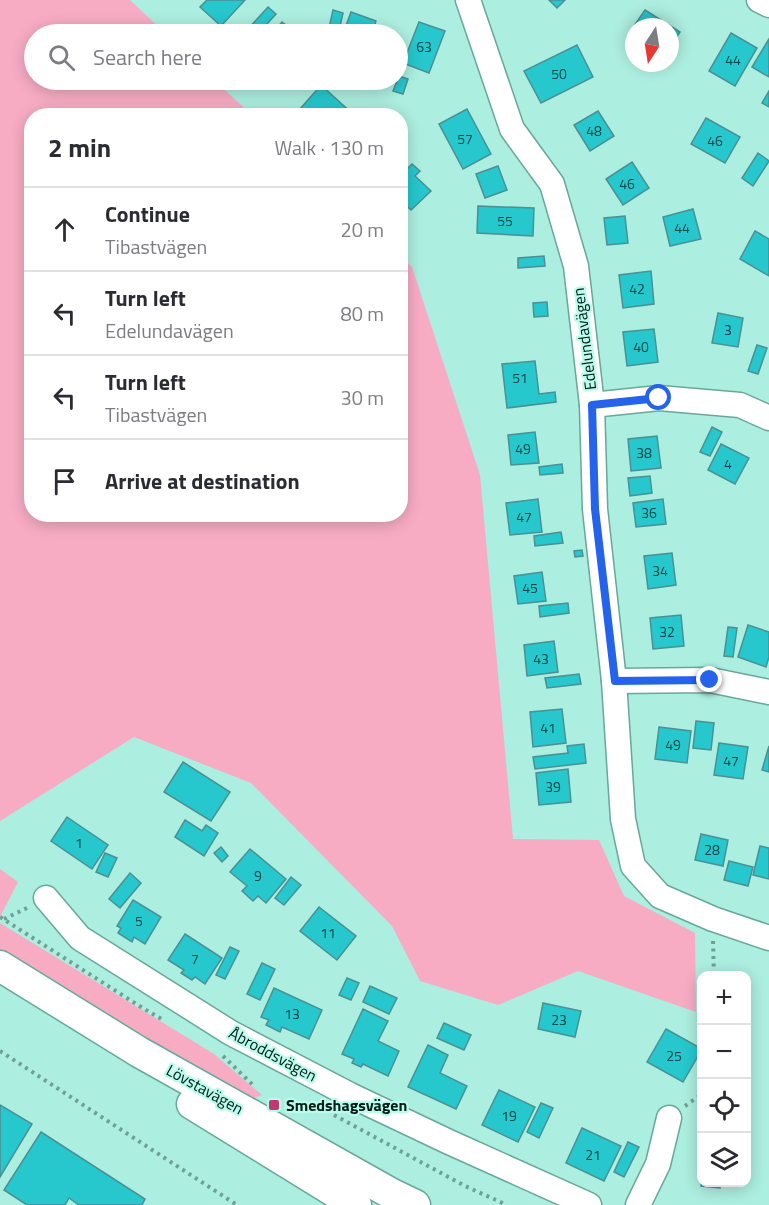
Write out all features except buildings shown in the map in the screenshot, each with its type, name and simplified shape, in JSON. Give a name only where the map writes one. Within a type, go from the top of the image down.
[{"type":"street","name":"Edelundavägen","points":[[468,0],[512,129],[552,184],[576,266],[592,405],[595,509],[615,681],[623,819],[633,866],[660,896],[713,919],[769,938]]},
{"type":"street","points":[[759,0],[769,5]]},
{"type":"street","points":[[592,405],[659,398],[740,405],[769,418]]},
{"type":"street","points":[[615,681],[710,680],[769,692]]},
{"type":"street","name":"Åbroddsvägen","points":[[46,898],[80,938],[231,1033],[380,1109],[589,1205]]},
{"type":"street","name":"Lövstavägen","points":[[0,966],[139,1053],[415,1205]]},
{"type":"street","name":"Lövstavägen","points":[[0,986],[356,1205]]},
{"type":"street","points":[[638,1205],[658,1164],[669,1118]]},
{"type":"path","points":[[713,919],[714,971]]},
{"type":"path","points":[[0,1051],[237,1205]]},
{"type":"path","points":[[218,1051],[258,1090]]},
{"type":"shaded area","points":[[0,0],[130,0],[155,24],[24,24],[24,90],[225,90],[244,108],[24,108],[24,522],[408,522],[408,263],[412,267],[480,475],[513,839],[599,840],[624,896],[695,933],[696,1012],[578,971],[498,1005],[420,981],[392,926],[251,783],[134,737],[0,821]]},
{"type":"shaded area","points":[[0,869],[18,882],[0,917]]},
{"type":"shaded area","points":[[0,923],[214,1054],[262,1095],[250,1100],[225,1093],[0,952]]},
{"type":"place","name":"Smedshagsvägen","points":[[274,1105]]},
{"type":"route","points":[[659,398],[592,405],[595,509],[615,681],[710,680]]}]
